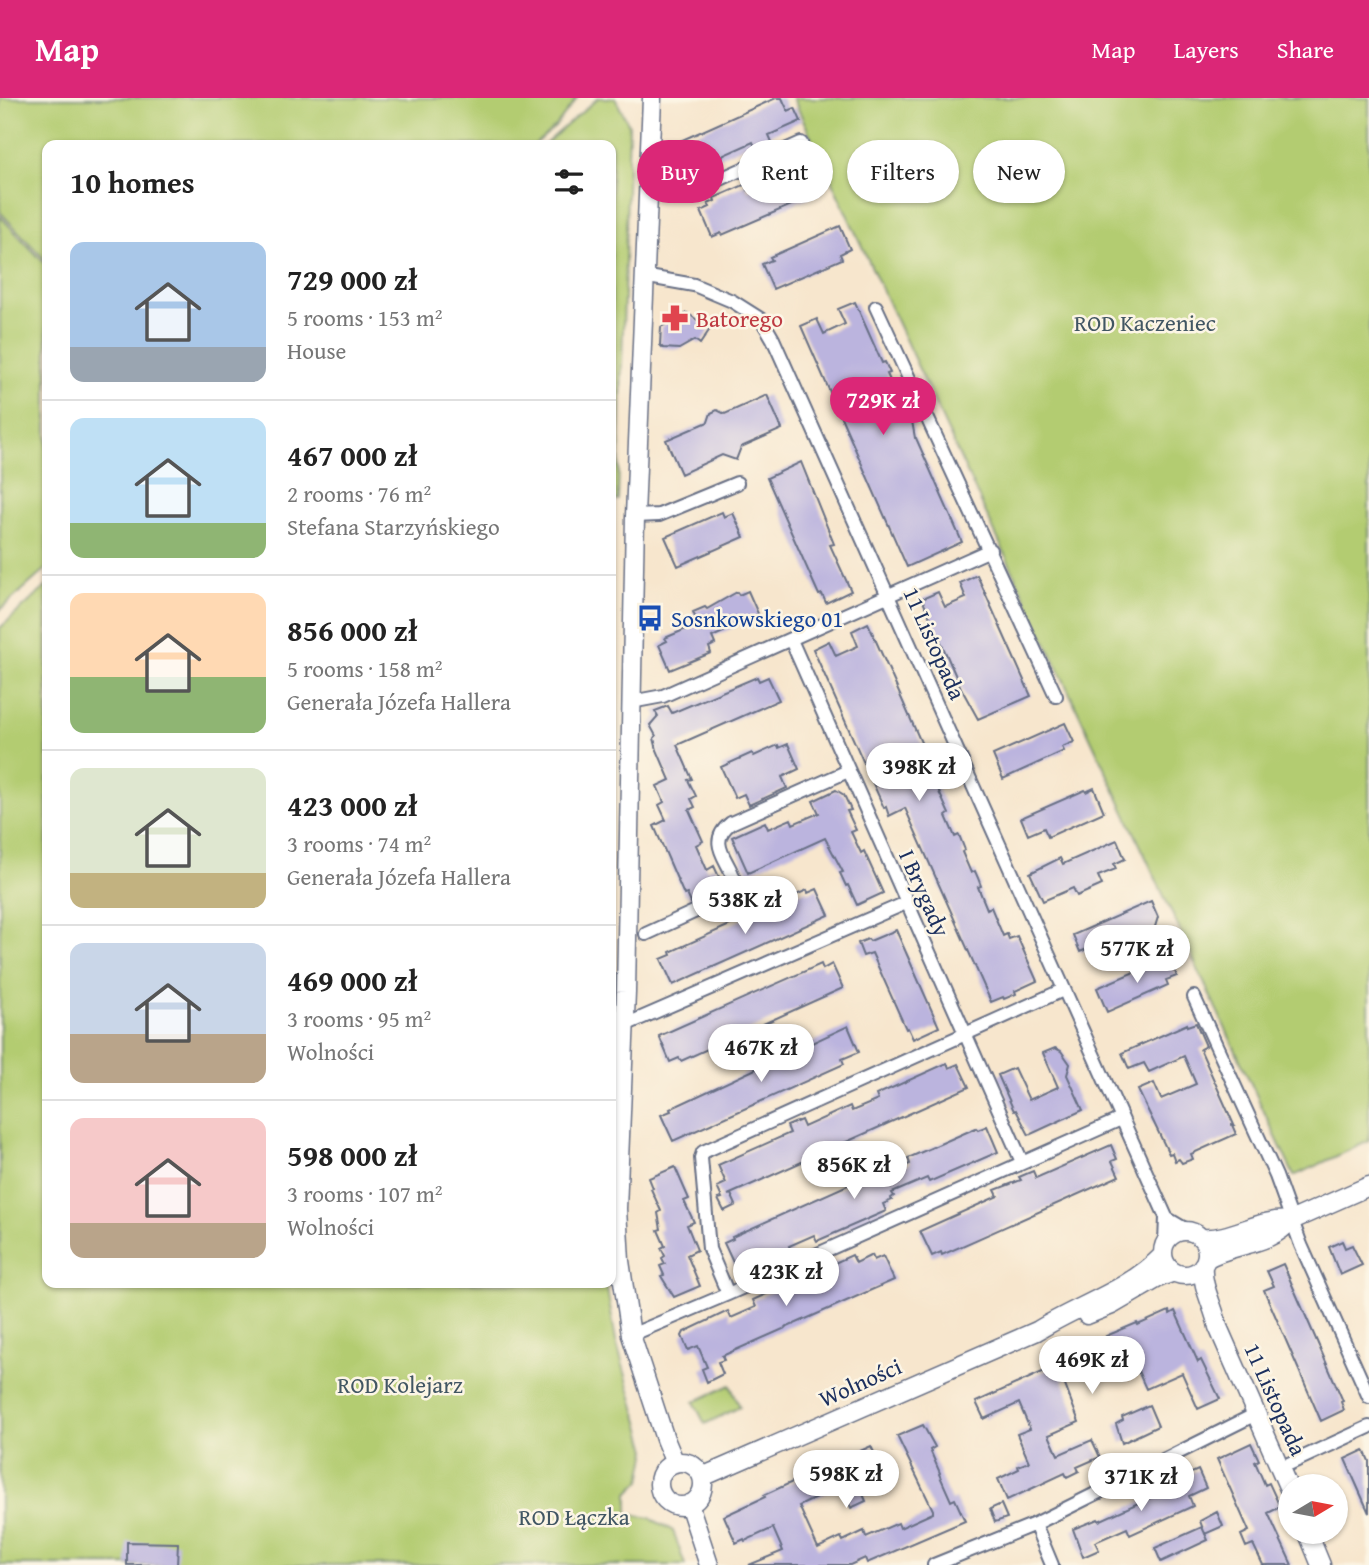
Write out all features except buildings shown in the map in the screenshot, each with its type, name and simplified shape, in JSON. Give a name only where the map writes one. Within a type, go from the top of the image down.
[{"type":"street","points":[[651,140],[652,98]]},
{"type":"street","points":[[649,203],[643,276],[635,516],[625,1026],[617,1209],[622,1284],[631,1335],[675,1463]]},
{"type":"street","name":"11 Listopada","points":[[643,276],[694,285],[713,292],[762,320],[773,339],[1166,1218],[1164,1249]]},
{"type":"street","points":[[876,307],[1056,696]]},
{"type":"street","points":[[635,516],[659,514],[737,483]]},
{"type":"street","points":[[631,702],[663,696],[990,550]]},
{"type":"street","name":"I Brygady","points":[[791,640],[1022,1163]]},
{"type":"street","points":[[646,934],[733,894],[736,887],[734,880],[719,845],[724,828],[848,771]]},
{"type":"street","points":[[625,1026],[906,903]]},
{"type":"street","points":[[729,1294],[709,1249],[701,1158],[703,1152],[1063,990]]},
{"type":"street","points":[[1194,997],[1276,1176],[1301,1245],[1369,1397]]},
{"type":"street","points":[[631,1335],[1121,1119]]},
{"type":"street","points":[[1292,1221],[1277,1219],[1223,1237],[1172,1235],[1164,1249],[1165,1263],[1178,1274],[1194,1273],[1204,1262],[1220,1252],[1281,1232],[1292,1221],[1369,1186]]},
{"type":"street","points":[[1166,1218],[1194,1234],[1206,1248],[1204,1262]]},
{"type":"street","name":"Wolności","points":[[702,1477],[1037,1331],[1060,1316],[1121,1286],[1154,1264],[1164,1249]]},
{"type":"street","name":"11 Listopada","points":[[1204,1262],[1204,1282],[1218,1327],[1283,1474]]},
{"type":"street","name":"11 Listopada","points":[[1178,1274],[1191,1286],[1206,1314],[1218,1327]]},
{"type":"street","name":"Wolności","points":[[1037,1331],[1064,1325],[1112,1305],[1154,1280],[1178,1274]]},
{"type":"street","points":[[934,1565],[1035,1524],[1256,1414]]},
{"type":"street","points":[[1280,1468],[1369,1427]]},
{"type":"street","points":[[675,1463],[691,1465],[702,1477],[701,1493],[690,1504],[682,1506],[669,1502],[660,1488],[663,1472],[675,1463]]},
{"type":"street","points":[[690,1504],[709,1565]]},
{"type":"street","points":[[1035,1524],[1052,1565]]},
{"type":"street","points":[[1312,1544],[1321,1565]]},
{"type":"green space","points":[[0,98],[577,98],[556,126],[540,140],[42,140],[42,257],[0,212]]},
{"type":"green space","points":[[598,98],[615,98],[629,125],[618,500],[616,140],[550,140]]},
{"type":"green space","name":"ROD Kaczeniec","points":[[793,98],[1369,98],[1369,1141],[1294,1176],[833,184],[833,140],[813,140]]},
{"type":"green space","points":[[0,216],[42,261],[42,572],[0,610]]},
{"type":"green space","name":"ROD Kolejarz","points":[[42,590],[42,1288],[607,1288],[616,1341],[647,1450],[641,1480],[628,1493],[628,1514],[650,1518],[673,1531],[685,1565],[0,1565],[0,628]]},
{"type":"green space","points":[[730,1385],[740,1407],[705,1424],[694,1402]]},
{"type":"place","name":"Batorego","points":[[675,318]]},
{"type":"place","name":"Sosnkowskiego 01","points":[[650,618]]},
{"type":"park label","name":"ROD Łączka","points":[[574,1516]]}]
